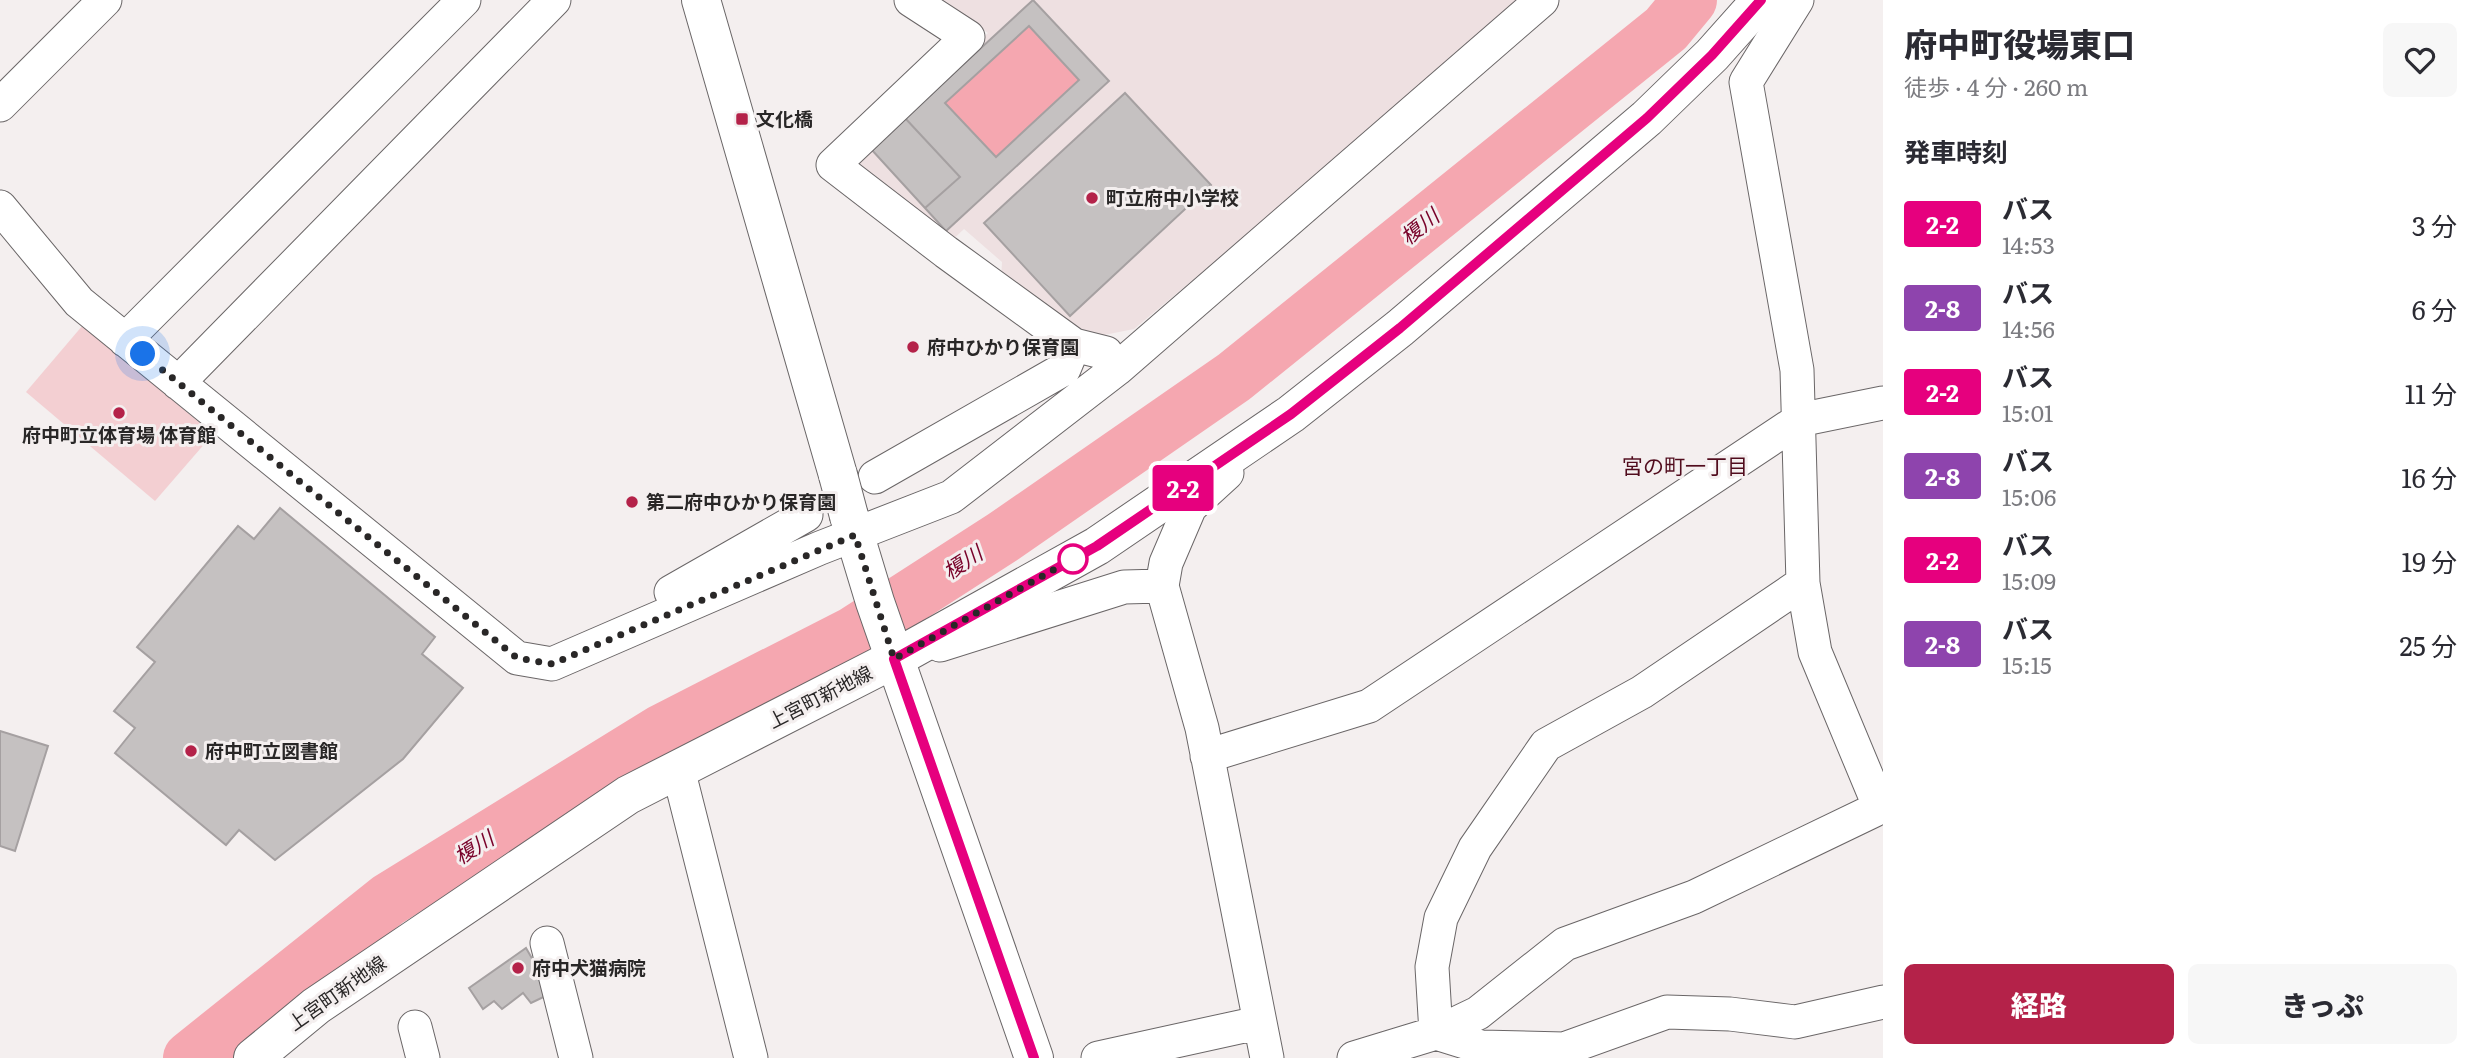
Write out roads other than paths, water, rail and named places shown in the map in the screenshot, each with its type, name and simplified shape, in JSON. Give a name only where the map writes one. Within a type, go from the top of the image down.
[{"type":"main road","points":[[701,0],[856,476],[855,535],[889,645],[1034,1058]]},
{"type":"main road","name":"上宮町新地線","points":[[267,1053],[316,1006],[616,803],[889,645],[1097,546],[1291,414],[1400,328],[1647,118],[1712,55],[1761,0]]},
{"type":"street","points":[[0,105],[105,0]]},
{"type":"street","points":[[125,340],[464,0]]},
{"type":"street","points":[[178,383],[554,0]]},
{"type":"street","points":[[911,0],[968,37],[832,165],[1074,345],[1106,353],[1117,369]]},
{"type":"street","points":[[0,207],[79,302],[517,658],[552,664],[611,637],[951,497],[1117,369],[1542,0]]},
{"type":"street","points":[[1354,1058],[1436,1032],[1478,1013],[1565,944],[1694,897],[1881,807],[1815,652],[1803,583],[1797,370],[1746,82],[1797,0]]},
{"type":"street","points":[[856,476],[1064,369],[1074,345]]},
{"type":"street","points":[[1207,756],[1369,706],[1799,420],[1883,403]]},
{"type":"street","points":[[1267,1058],[1202,728],[1162,586],[1166,563],[1191,507],[1291,414]]},
{"type":"street","points":[[611,637],[619,617],[679,587],[806,515]]},
{"type":"street","points":[[1436,1032],[1432,967],[1441,918],[1475,848],[1546,745],[1642,692],[1803,583]]},
{"type":"street","points":[[889,645],[1124,587],[1162,586]]},
{"type":"street","points":[[678,769],[751,1058]]},
{"type":"street","points":[[547,943],[576,1058]]},
{"type":"street","points":[[1436,1032],[1482,1047],[1564,1049],[1667,1012],[1730,1014],[1795,1022],[1883,1002]]},
{"type":"street","points":[[1098,1058],[1258,1023]]},
{"type":"waterway","name":"榎川","points":[[190,1058],[388,900],[662,731],[854,633],[1003,537],[1234,377],[1666,29],[1690,0]]},
{"type":"place","name":"文化橋","points":[[742,119]]},
{"type":"place","name":"町立府中小学校","points":[[1092,198]]},
{"type":"place","name":"府中ひかり保育園","points":[[913,347]]},
{"type":"place","name":"府中町立体育場 体育館","points":[[119,413]]},
{"type":"place","name":"第二府中ひかり保育園","points":[[632,502]]},
{"type":"place","name":"府中町立図書館","points":[[191,751]]},
{"type":"place","name":"府中犬猫病院","points":[[518,968]]},
{"type":"district","name":"宮の町一丁目","points":[[1685,467]]}]
